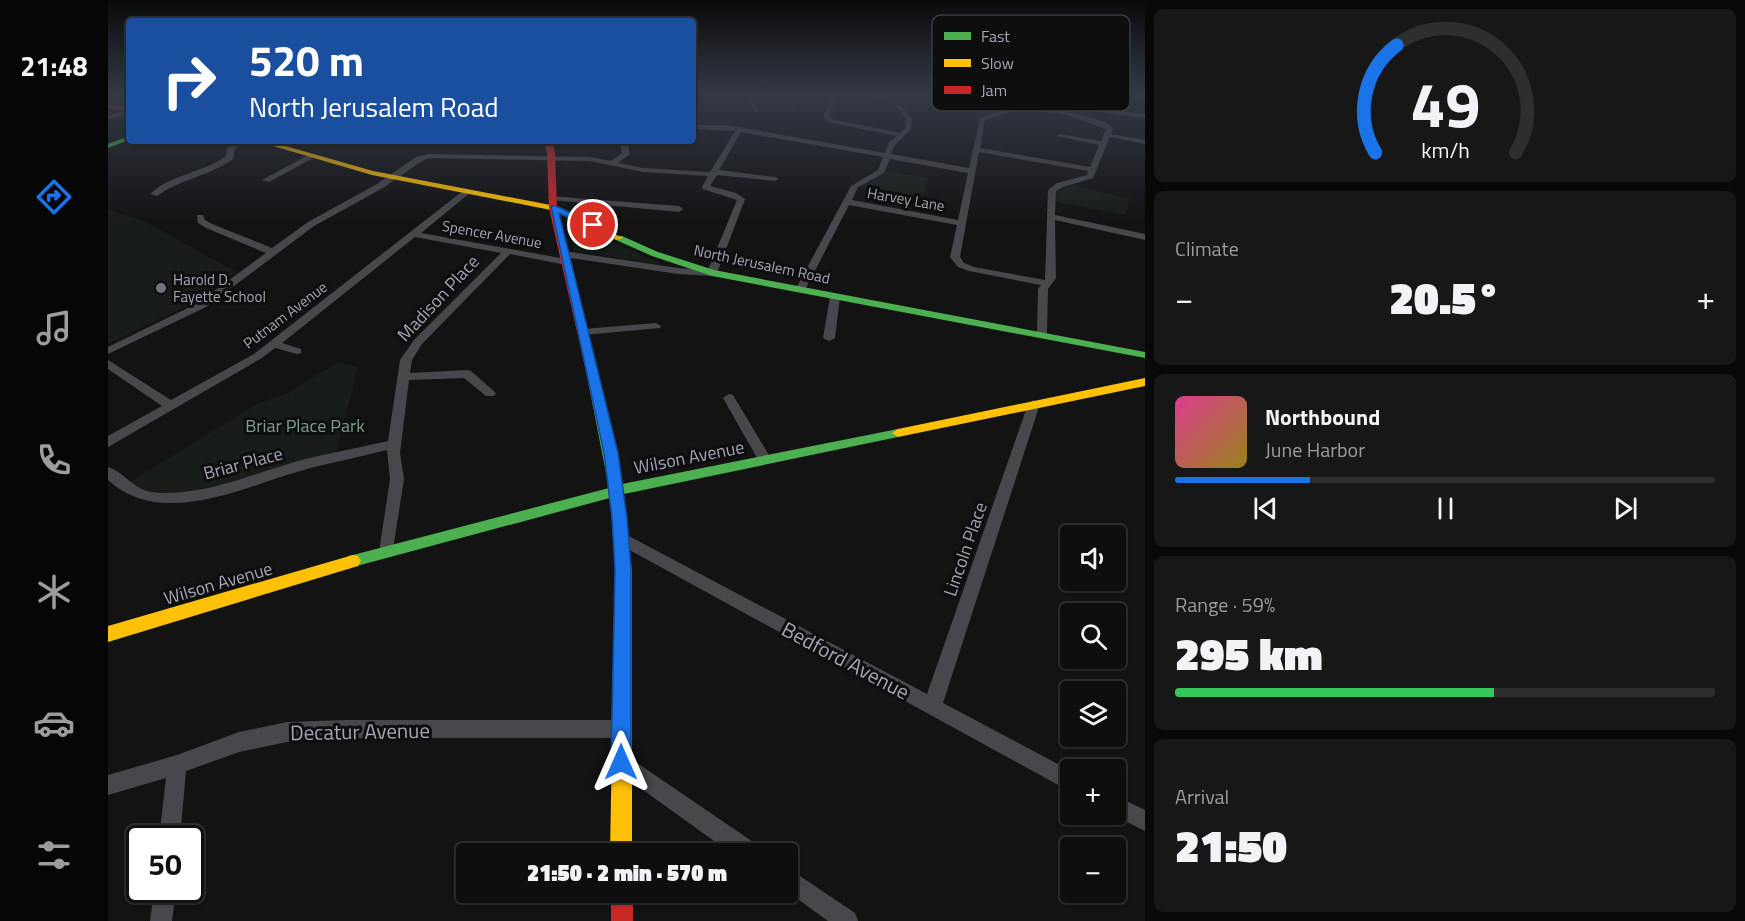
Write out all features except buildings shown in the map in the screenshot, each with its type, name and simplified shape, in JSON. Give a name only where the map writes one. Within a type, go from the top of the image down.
[{"type":"main road","points":[[108,146],[126,139]]},
{"type":"main road","name":"North Jerusalem Road","points":[[271,144],[394,177],[467,192],[553,203],[655,254],[712,273],[1145,355]]},
{"type":"main road","points":[[548,144],[553,203],[611,453],[616,491],[623,569],[621,843]]},
{"type":"main road","name":"Wilson Avenue","points":[[108,634],[387,552],[616,491],[1145,382]]},
{"type":"main road","points":[[622,903],[622,921]]},
{"type":"street","points":[[712,273],[741,199],[732,194],[706,187],[736,136]]},
{"type":"street","points":[[772,136],[970,171]]},
{"type":"street","points":[[800,290],[857,184],[881,171],[892,144],[901,136]]},
{"type":"street","points":[[978,136],[955,257],[961,265],[1047,284]]},
{"type":"street","points":[[1060,136],[1145,142]]},
{"type":"street","points":[[1042,334],[1042,300],[1051,278],[1052,190],[1060,185],[1087,178],[1093,170],[1107,136]]},
{"type":"street","points":[[154,194],[218,165],[230,156],[231,148],[236,144]]},
{"type":"street","points":[[614,163],[626,154],[624,145]]},
{"type":"street","points":[[975,149],[1093,170]]},
{"type":"street","points":[[266,180],[313,156]]},
{"type":"street","points":[[108,351],[202,305],[311,224],[394,177],[419,159],[429,156],[590,159],[643,170],[714,173],[775,179]]},
{"type":"street","name":"Putnam Avenue","points":[[108,442],[258,356],[467,192]]},
{"type":"street","name":"Harvey Lane","points":[[847,202],[961,223]]},
{"type":"street","points":[[553,203],[679,209]]},
{"type":"street","points":[[200,217],[201,221],[209,226],[273,252]]},
{"type":"street","points":[[1051,217],[1145,237]]},
{"type":"street","name":"Spencer Avenue","points":[[414,234],[507,252],[712,273]]},
{"type":"street","name":"Madison Place","points":[[387,552],[397,479],[394,444],[406,360],[418,342],[507,252]]},
{"type":"street","points":[[829,338],[835,297]]},
{"type":"street","points":[[584,332],[656,326]]},
{"type":"street","points":[[273,344],[297,351]]},
{"type":"street","points":[[108,364],[171,406]]},
{"type":"street","points":[[404,377],[467,374],[490,393]]},
{"type":"street","points":[[729,398],[765,460]]},
{"type":"street","name":"Lincoln Place","points":[[932,707],[1034,404]]},
{"type":"street","name":"Briar Place","points":[[108,472],[122,486],[133,492],[151,498],[171,498],[192,495],[394,444]]},
{"type":"street","name":"Bedford Avenue","points":[[620,538],[1060,776]]},
{"type":"street","name":"Decatur Avenue","points":[[108,785],[177,765],[239,742],[287,732],[346,729],[621,729]]},
{"type":"street","points":[[621,762],[735,843]]},
{"type":"street","points":[[171,825],[177,765]]},
{"type":"street","points":[[1126,811],[1145,821]]},
{"type":"street","points":[[798,886],[847,921]]},
{"type":"street","points":[[161,921],[163,903]]},
{"type":"green space","points":[[886,171],[929,178],[922,199],[859,188]]},
{"type":"green space","points":[[1072,185],[1130,199],[1126,215],[1056,202],[1057,191]]},
{"type":"green space","name":"Harold D. Fayette School","points":[[108,210],[142,220],[236,272],[191,304],[108,344]]},
{"type":"green space","points":[[569,221],[660,263],[574,251],[566,222]]},
{"type":"green space","name":"Briar Place Park","points":[[338,362],[358,367],[335,456],[185,494],[144,491],[128,483],[257,404],[288,393]]},
{"type":"traffic: fast","points":[[108,146],[126,139]]},
{"type":"traffic: fast","points":[[619,238],[655,254],[712,273],[1145,355]]},
{"type":"traffic: fast","points":[[593,376],[620,516],[624,600],[622,742]]},
{"type":"traffic: fast","points":[[353,561],[650,482],[898,433]]},
{"type":"traffic: slow","points":[[270,144],[372,173],[553,208],[619,238]]},
{"type":"traffic: slow","points":[[898,433],[1145,382]]},
{"type":"traffic: slow","points":[[108,634],[353,561]]},
{"type":"traffic: slow","points":[[621,843],[622,742]]},
{"type":"traffic: jam","points":[[549,144],[553,208],[593,376]]},
{"type":"traffic: jam","points":[[622,903],[622,921]]},
{"type":"place","name":"Harold D. Fayette School","points":[[161,288]]},
{"type":"route","points":[[593,225],[554,208],[611,453],[620,518],[623,569],[621,762]]}]
